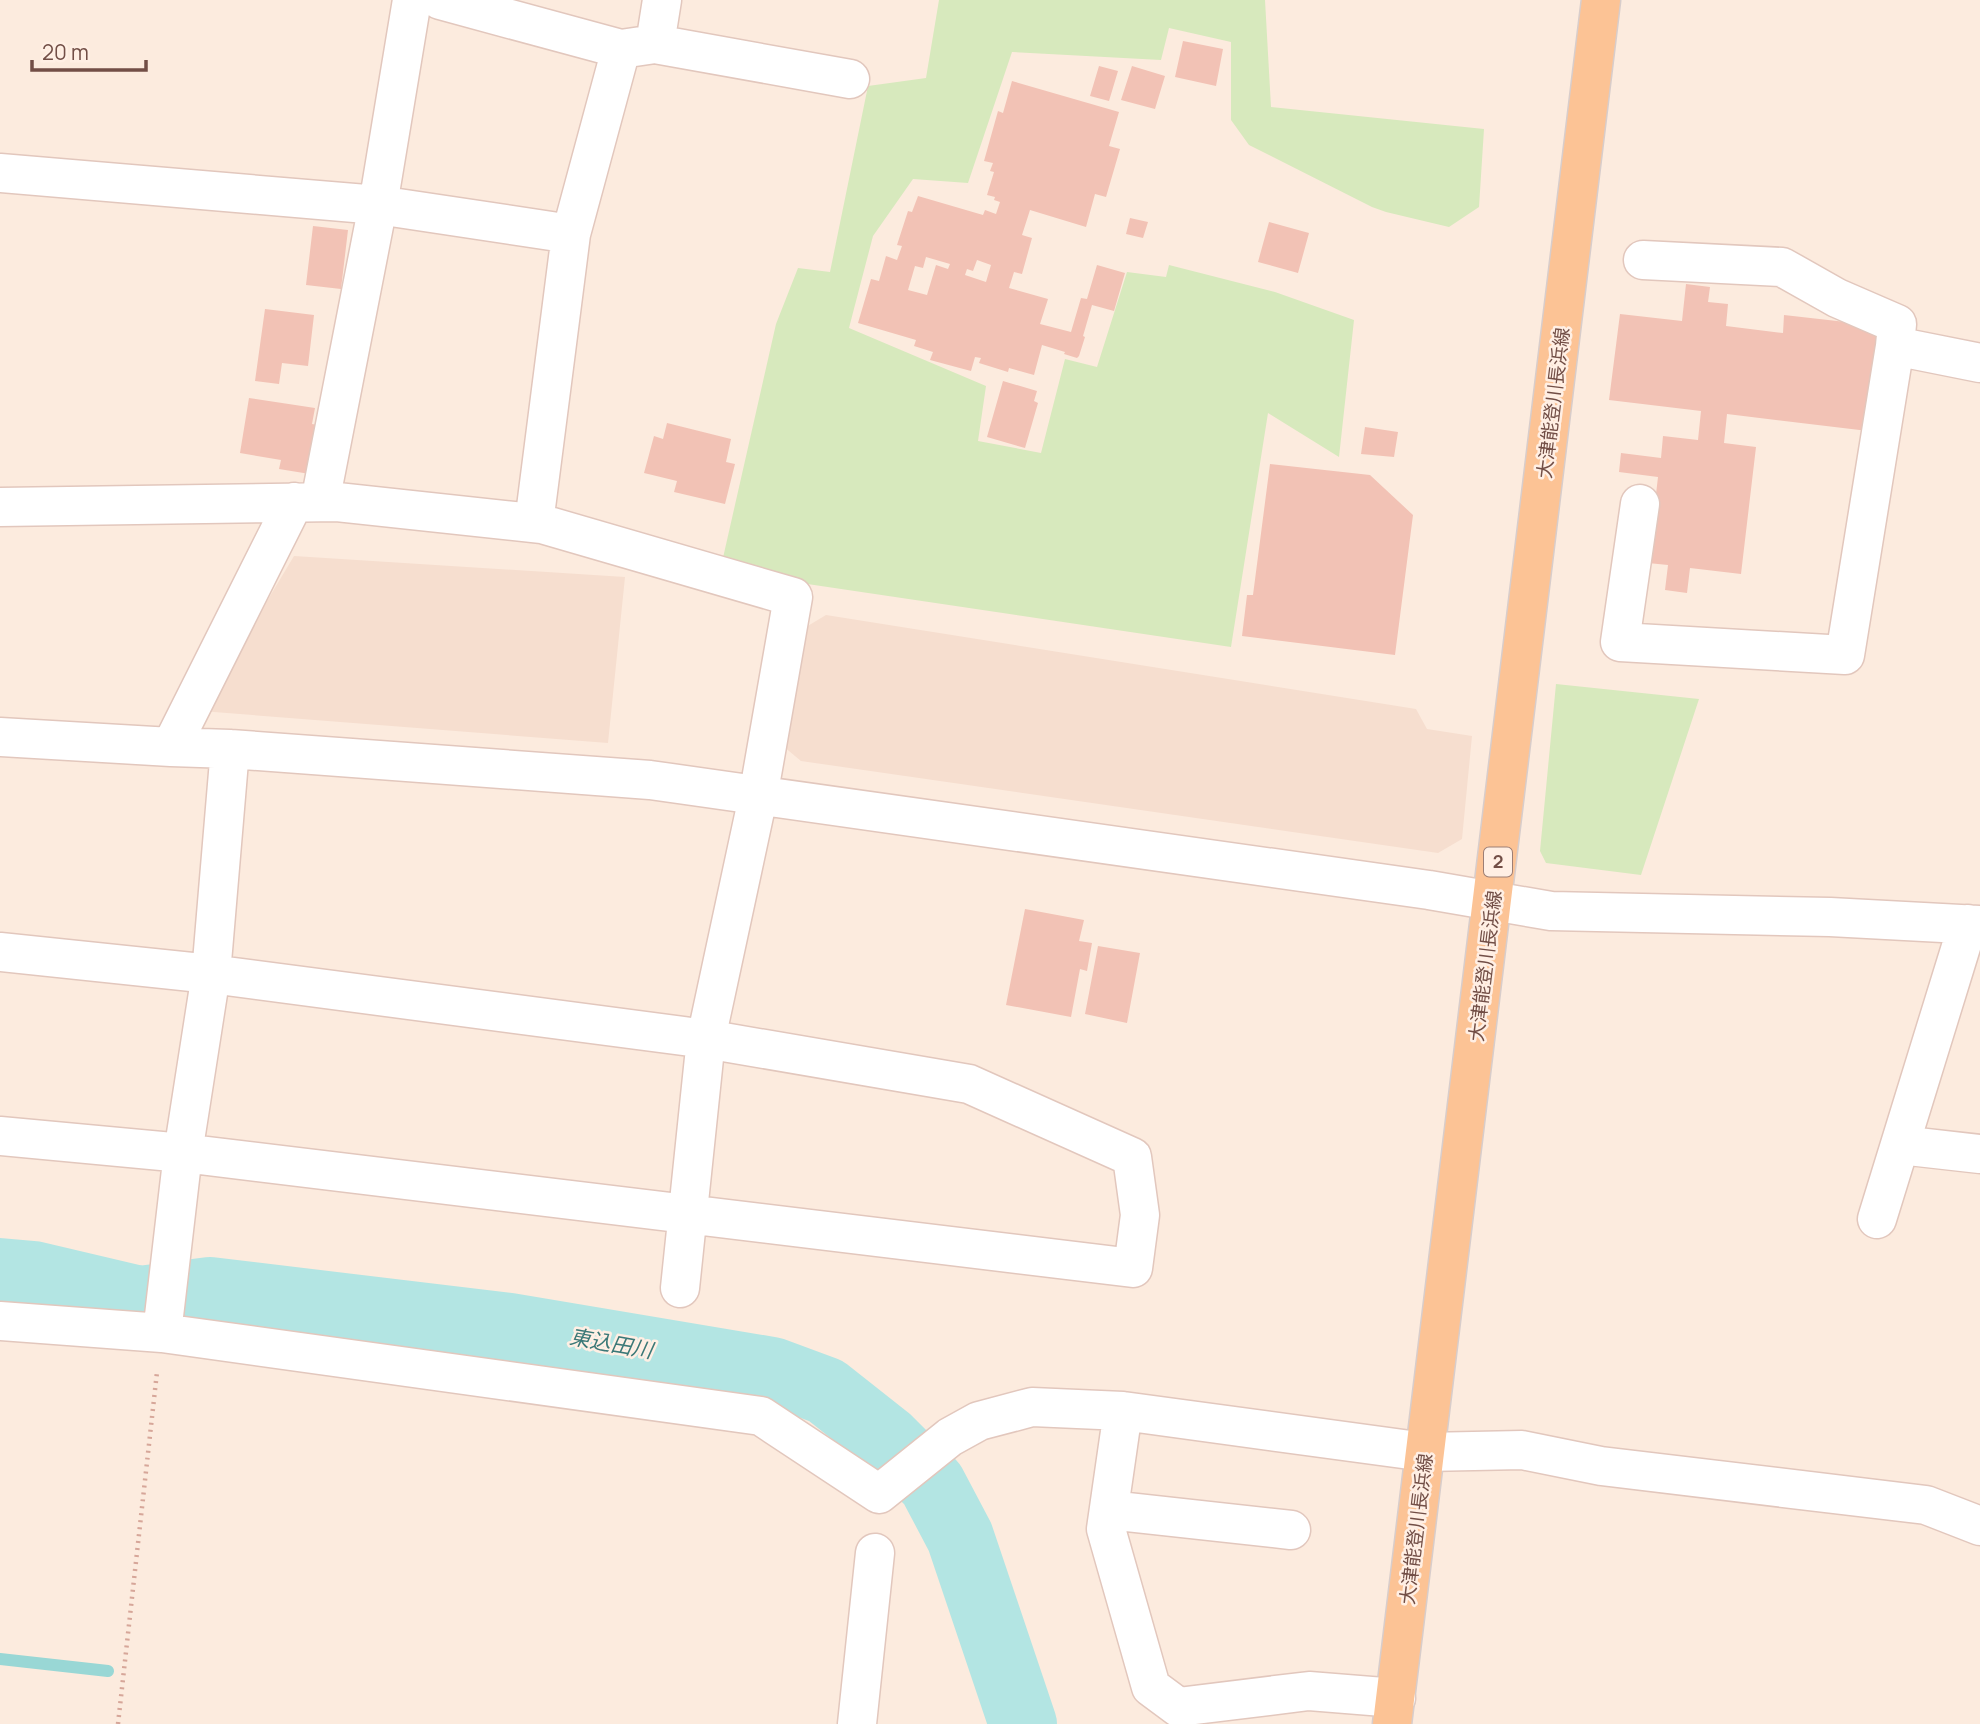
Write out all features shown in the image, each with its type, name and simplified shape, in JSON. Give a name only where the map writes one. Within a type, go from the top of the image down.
[{"type":"main road","name":"大津能登川長浜線","points":[[1394,1711],[1601,0]]},
{"type":"street","points":[[171,747],[307,502],[378,205],[412,0]]},
{"type":"street","points":[[440,0],[638,47],[850,79]]},
{"type":"street","points":[[534,523],[571,234],[638,47],[662,0]]},
{"type":"street","points":[[0,173],[378,205],[571,234]]},
{"type":"street","points":[[1640,504],[1620,642],[1845,655],[1897,324],[1837,298],[1782,267],[1643,260]]},
{"type":"street","points":[[1895,346],[1980,363]]},
{"type":"street","points":[[0,507],[337,502],[534,523],[793,597],[758,797],[706,1039],[680,1289]]},
{"type":"street","points":[[0,737],[230,749],[650,780],[1493,900],[1551,911],[1830,918],[1974,925],[1877,1219]]},
{"type":"street","points":[[162,1327],[183,1153],[211,974],[230,749]]},
{"type":"street","points":[[0,951],[211,974],[706,1039],[969,1084],[1132,1157],[1140,1214],[1133,1268],[183,1153],[0,1136]]},
{"type":"street","points":[[1900,1145],[1980,1154]]},
{"type":"street","points":[[0,1321],[162,1327],[761,1416],[878,1494],[950,1437],[979,1421],[1032,1407],[1123,1411],[1425,1452],[1522,1450],[1601,1466],[1926,1506],[1980,1526]]},
{"type":"street","points":[[1123,1411],[1106,1529],[1151,1687],[1178,1707],[1309,1691],[1394,1711]]},
{"type":"street","points":[[1109,1510],[1291,1530]]},
{"type":"street","points":[[857,1724],[875,1553]]},
{"type":"path","points":[[118,1724],[162,1327]]},
{"type":"shaded area","points":[[294,556],[625,577],[608,743],[201,711]]},
{"type":"shaded area","points":[[826,615],[1416,709],[1427,729],[1472,736],[1462,839],[1438,853],[801,761],[783,746],[801,630]]},
{"type":"green space","points":[[939,0],[1265,0],[1271,107],[1484,129],[1479,207],[1449,227],[1372,207],[1249,145],[1231,120],[1231,42],[1169,28],[1161,60],[1012,52],[968,183],[913,179],[873,236],[849,328],[986,386],[978,441],[1041,453],[1065,359],[1097,367],[1127,272],[1166,277],[1169,265],[1275,292],[1354,320],[1339,457],[1268,413],[1231,647],[720,571],[776,324],[798,268],[830,272],[868,86],[926,78]]},
{"type":"green space","points":[[1556,684],[1699,699],[1641,875],[1546,863],[1540,851]]},
{"type":"building","points":[[1183,41],[1223,49],[1216,86],[1175,77]]},
{"type":"building","points":[[1099,66],[1118,71],[1109,101],[1090,96]]},
{"type":"building","points":[[1132,66],[1165,76],[1155,109],[1121,100]]},
{"type":"building","points":[[1012,81],[1119,112],[1109,146],[1120,149],[1106,197],[1095,194],[1086,227],[1030,210],[1022,235],[1032,238],[1022,274],[1014,272],[1009,288],[1048,299],[1040,324],[1071,332],[1081,298],[1087,299],[1097,265],[1125,273],[1114,311],[1092,305],[1077,358],[1042,345],[1034,375],[1009,368],[1008,372],[979,363],[981,358],[975,357],[971,371],[930,360],[933,352],[914,346],[916,340],[858,323],[871,279],[879,281],[886,256],[897,260],[902,246],[897,245],[908,211],[912,212],[918,196],[983,215],[985,210],[996,214],[1000,202],[987,195],[994,172],[990,171],[993,163],[984,161],[998,111],[1003,113]],"holes":[[[926,257],[950,264],[948,269],[936,265],[927,295],[908,290],[915,266],[923,268]],[[977,260],[991,265],[986,282],[965,275],[967,269],[973,271]]]},
{"type":"building","points":[[1130,218],[1148,222],[1143,238],[1126,234]]},
{"type":"building","points":[[1269,222],[1309,233],[1298,273],[1258,262]]},
{"type":"building","points":[[313,226],[348,230],[341,289],[306,285]]},
{"type":"building","points":[[1686,284],[1710,287],[1708,302],[1728,304],[1726,326],[1783,333],[1784,315],[1881,326],[1868,431],[1727,414],[1724,443],[1756,447],[1741,574],[1690,568],[1687,593],[1665,590],[1668,565],[1648,563],[1658,477],[1619,472],[1621,453],[1661,458],[1663,436],[1698,440],[1701,411],[1609,400],[1620,314],[1682,321]]},
{"type":"building","points":[[265,309],[314,315],[308,366],[282,363],[279,384],[255,381]]},
{"type":"building","points":[[1003,381],[1037,391],[1034,401],[1038,403],[1025,448],[987,437]]},
{"type":"building","points":[[249,398],[315,408],[312,424],[324,426],[316,475],[279,469],[281,460],[240,453]]},
{"type":"building","points":[[667,423],[731,439],[726,462],[735,464],[725,504],[674,492],[677,481],[644,473],[654,436],[663,439]]},
{"type":"building","points":[[1365,427],[1398,432],[1394,457],[1361,454]]},
{"type":"building","points":[[1270,464],[1370,475],[1413,515],[1395,655],[1242,636],[1247,595],[1253,595]]},
{"type":"building","points":[[1025,909],[1084,920],[1079,941],[1092,943],[1087,971],[1080,969],[1071,1017],[1006,1005]]},
{"type":"building","points":[[1098,946],[1140,953],[1127,1023],[1085,1014]]},
{"type":"waterway","name":"東込田川","points":[[0,1272],[34,1275],[140,1300],[210,1291],[510,1327],[772,1371],[826,1391],[888,1440],[932,1484],[960,1537],[1023,1724]]},
{"type":"waterway","points":[[0,1659],[108,1671]]}]
